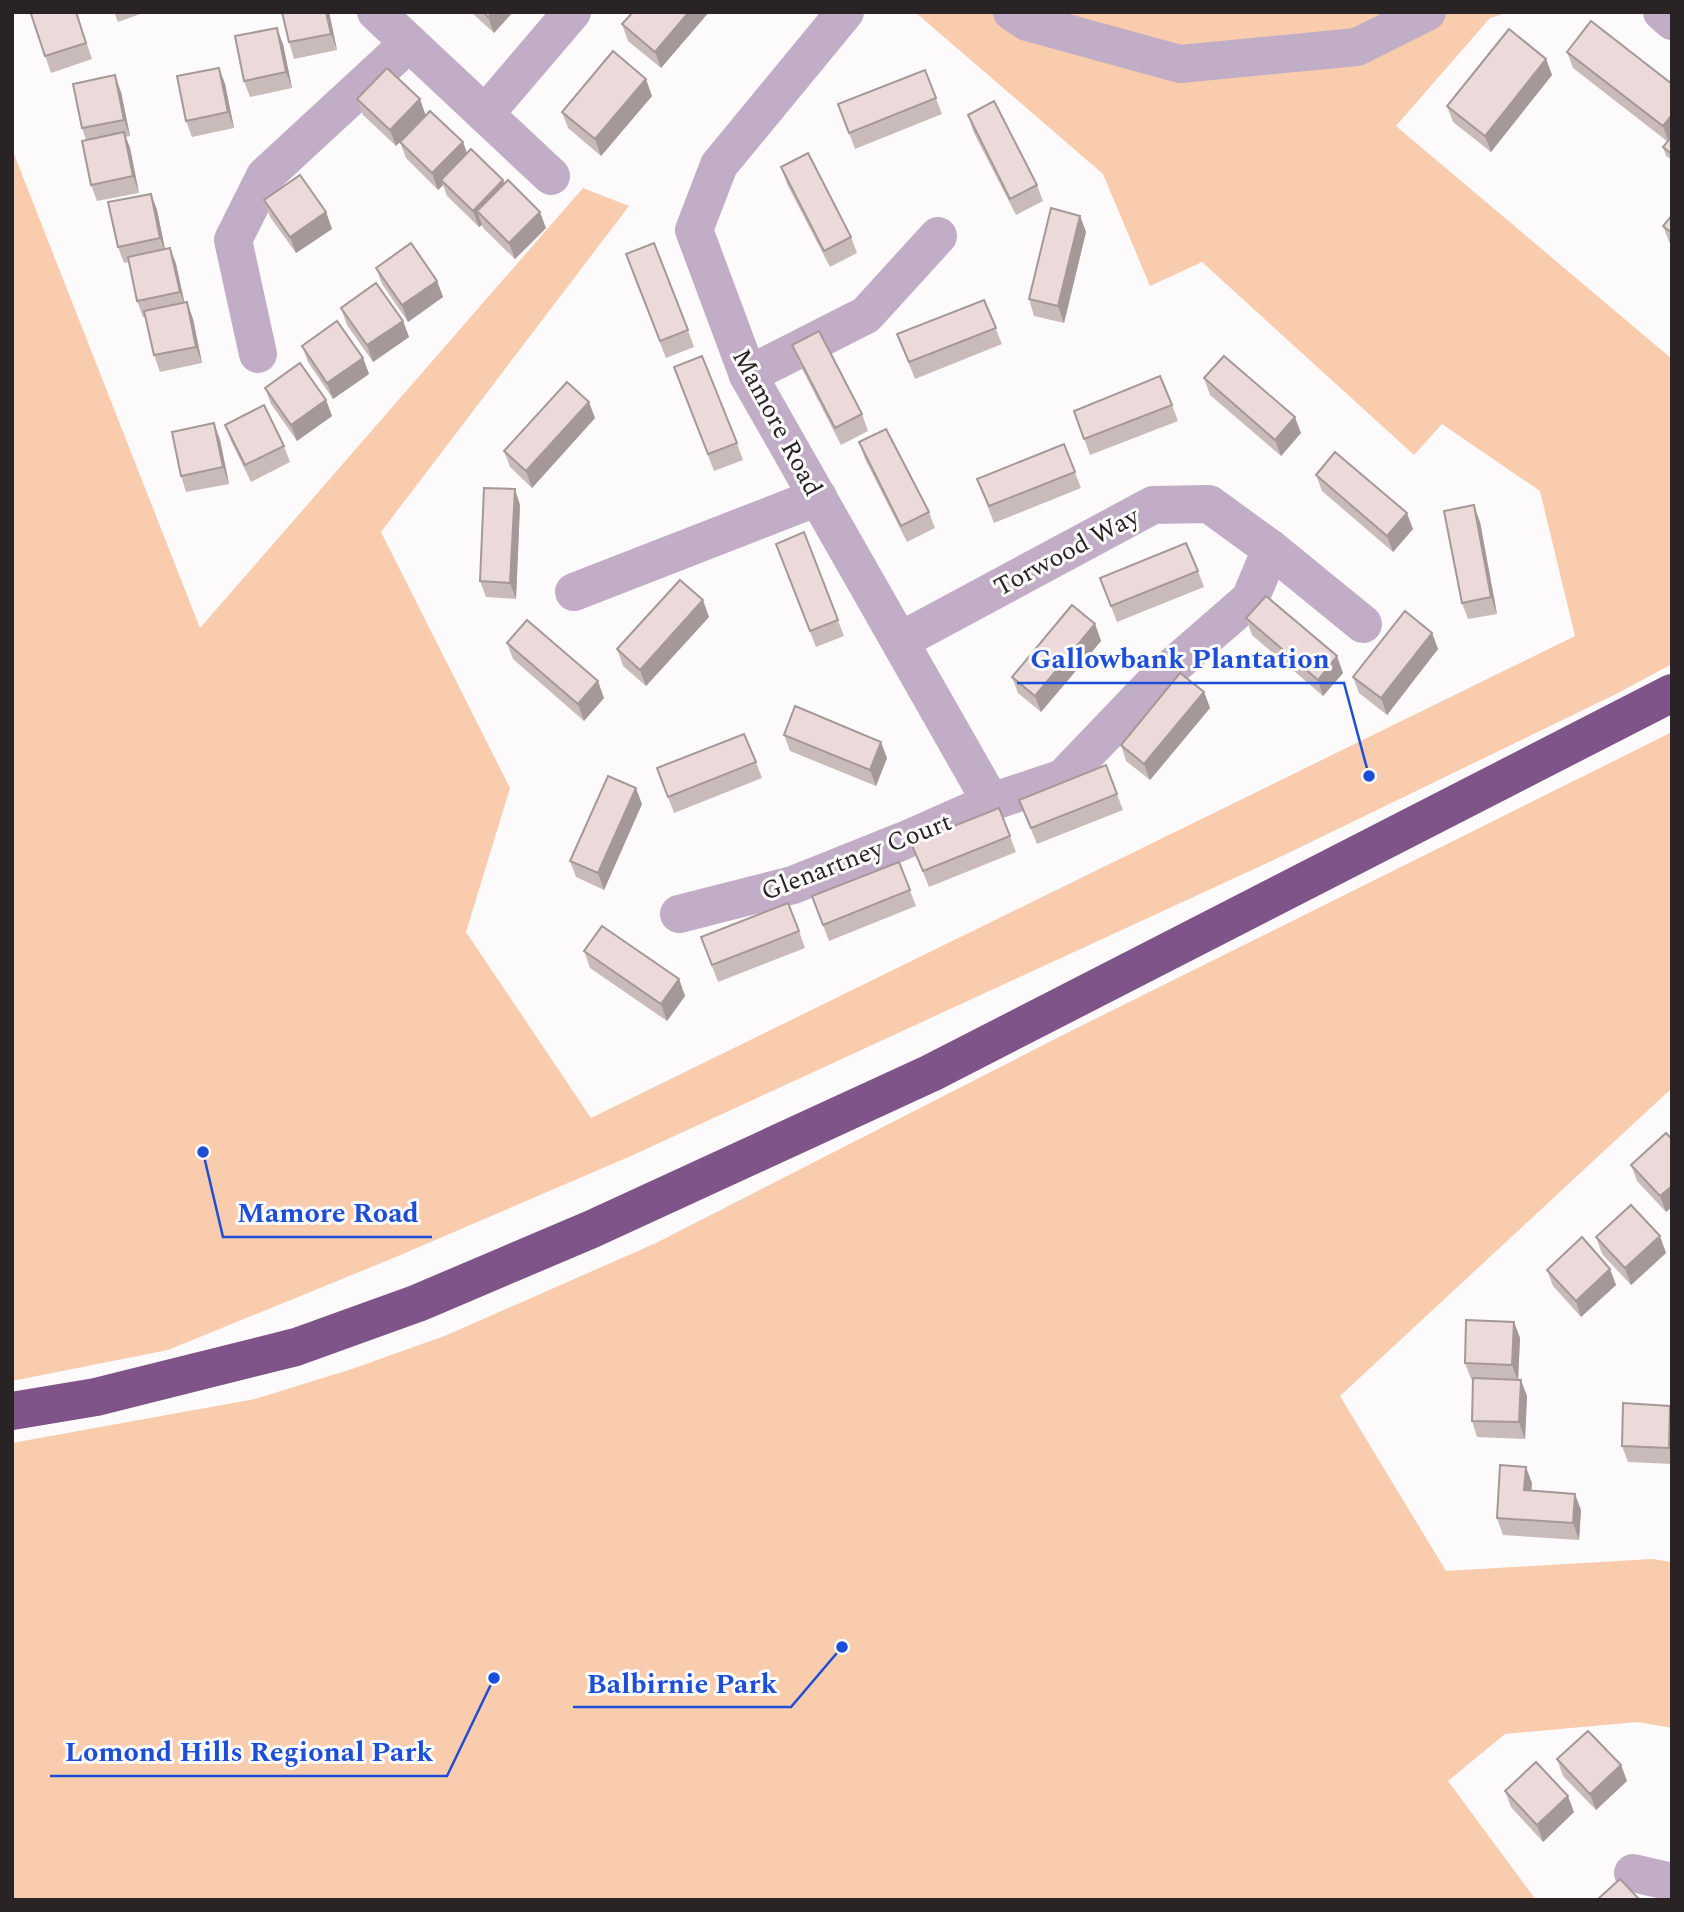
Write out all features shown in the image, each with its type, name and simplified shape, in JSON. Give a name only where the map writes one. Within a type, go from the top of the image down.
[{"type":"highway","points":[[12,1411],[96,1397],[296,1347],[418,1303],[592,1229],[931,1073],[1672,694]]},
{"type":"street","points":[[376,12],[551,176]]},
{"type":"street","points":[[485,114],[572,12]]},
{"type":"street","name":"Mamore Road","points":[[845,12],[719,165],[694,230],[748,375],[991,802]]},
{"type":"street","points":[[1012,12],[1027,22],[1180,64],[1357,47],[1427,12]]},
{"type":"street","points":[[1662,12],[1672,20]]},
{"type":"street","points":[[258,354],[233,240],[265,176],[409,43]]},
{"type":"street","points":[[748,375],[866,315],[938,236]]},
{"type":"street","points":[[574,592],[818,498]]},
{"type":"street","name":"Torwood Way","points":[[900,641],[1153,505],[1209,504],[1271,549],[1363,624]]},
{"type":"street","name":"Glenartney Court","points":[[679,914],[793,886],[991,802],[1063,778],[1157,680],[1250,599],[1271,549]]},
{"type":"street","points":[[1633,1873],[1672,1882]]},
{"type":"shaded area","points":[[915,12],[1509,12],[1490,18],[1396,126],[1672,359],[1672,664],[1618,693],[1276,859],[631,1156],[391,1259],[168,1350],[12,1381],[12,149],[200,628],[583,188],[629,206],[381,532],[510,788],[466,932],[591,1118],[1575,636],[1540,491],[1442,424],[1414,455],[1202,262],[1150,286],[1103,174]]},
{"type":"shaded area","points":[[1672,732],[1672,1088],[1340,1396],[1446,1571],[1652,1559],[1672,1562],[1672,1728],[1638,1722],[1505,1734],[1448,1781],[1536,1900],[12,1900],[12,1443],[255,1399],[352,1369],[447,1335],[656,1243],[1059,1037]]},
{"type":"building","points":[[76,12],[86,43],[45,56],[31,14]]},
{"type":"building","points":[[282,12],[326,12],[331,34],[289,42]]},
{"type":"building","points":[[633,12],[689,12],[655,52],[622,24]]},
{"type":"building","points":[[1591,21],[1672,84],[1672,115],[1663,126],[1567,52]]},
{"type":"building","points":[[277,28],[286,72],[244,81],[235,36]]},
{"type":"building","points":[[1509,29],[1546,59],[1485,136],[1447,106]]},
{"type":"building","points":[[613,51],[646,79],[595,139],[562,112]]},
{"type":"building","points":[[219,68],[228,112],[186,121],[177,76]]},
{"type":"building","points":[[387,68],[420,99],[390,130],[357,99]]},
{"type":"building","points":[[925,70],[936,98],[849,133],[838,104]]},
{"type":"building","points":[[115,75],[124,120],[82,128],[73,84]]},
{"type":"building","points":[[994,101],[1037,185],[1010,199],[968,115]]},
{"type":"building","points":[[430,111],[463,142],[432,173],[400,142]]},
{"type":"building","points":[[124,132],[133,176],[91,185],[82,141]]},
{"type":"building","points":[[1672,136],[1672,154],[1663,147]]},
{"type":"building","points":[[471,149],[503,180],[473,211],[441,180]]},
{"type":"building","points":[[808,153],[851,237],[824,251],[781,167]]},
{"type":"building","points":[[300,175],[326,212],[290,237],[264,200]]},
{"type":"building","points":[[508,180],[540,212],[509,243],[477,211]]},
{"type":"building","points":[[151,194],[160,238],[118,247],[108,202]]},
{"type":"building","points":[[1051,208],[1080,216],[1058,306],[1029,299]]},
{"type":"building","points":[[1672,215],[1672,233],[1663,226]]},
{"type":"building","points":[[411,243],[437,281],[402,305],[376,268]]},
{"type":"building","points":[[654,243],[688,330],[660,341],[626,254]]},
{"type":"building","points":[[170,248],[180,292],[137,301],[128,257]]},
{"type":"building","points":[[376,283],[403,321],[367,345],[341,308]]},
{"type":"building","points":[[984,300],[996,328],[909,362],[897,334]]},
{"type":"building","points":[[187,302],[196,347],[154,355],[144,311]]},
{"type":"building","points":[[337,321],[363,358],[327,383],[302,346]]},
{"type":"building","points":[[819,331],[862,414],[835,428],[792,345]]},
{"type":"building","points":[[702,356],[737,443],[708,454],[674,367]]},
{"type":"building","points":[[1224,356],[1295,417],[1275,440],[1204,378]]},
{"type":"building","points":[[300,363],[326,400],[291,425],[265,388]]},
{"type":"building","points":[[1160,376],[1172,405],[1084,439],[1074,411]]},
{"type":"building","points":[[567,382],[589,402],[526,471],[504,451]]},
{"type":"building","points":[[264,405],[284,446],[245,465],[225,425]]},
{"type":"building","points":[[214,423],[223,467],[181,476],[172,432]]},
{"type":"building","points":[[886,429],[929,512],[901,526],[859,442]]},
{"type":"building","points":[[1064,444],[1075,472],[989,506],[977,479]]},
{"type":"building","points":[[1335,452],[1407,513],[1387,536],[1316,475]]},
{"type":"building","points":[[484,488],[515,489],[510,583],[480,581]]},
{"type":"building","points":[[1474,505],[1491,597],[1462,603],[1444,511]]},
{"type":"building","points":[[804,532],[838,620],[810,631],[776,544]]},
{"type":"building","points":[[1186,543],[1198,571],[1111,606],[1100,578]]},
{"type":"building","points":[[680,580],[703,600],[640,670],[617,649]]},
{"type":"building","points":[[1266,596],[1337,656],[1318,680],[1246,618]]},
{"type":"building","points":[[1072,605],[1095,624],[1035,696],[1012,677]]},
{"type":"building","points":[[1405,611],[1432,633],[1381,698],[1353,677]]},
{"type":"building","points":[[527,620],[598,681],[578,704],[507,643]]},
{"type":"building","points":[[1180,673],[1204,692],[1144,764],[1121,745]]},
{"type":"building","points":[[795,706],[881,742],[870,770],[784,735]]},
{"type":"building","points":[[744,734],[756,762],[668,797],[657,768]]},
{"type":"building","points":[[1106,765],[1117,794],[1031,828],[1019,800]]},
{"type":"building","points":[[608,776],[636,788],[598,873],[570,861]]},
{"type":"building","points":[[999,808],[1010,836],[923,871],[911,843]]},
{"type":"building","points":[[899,862],[910,890],[823,925],[812,896]]},
{"type":"building","points":[[788,903],[799,931],[712,965],[701,937]]},
{"type":"building","points":[[602,926],[679,979],[661,1004],[584,951]]},
{"type":"building","points":[[1666,1133],[1672,1139],[1672,1186],[1660,1196],[1631,1165]]},
{"type":"building","points":[[1631,1205],[1660,1236],[1625,1268],[1596,1237]]},
{"type":"building","points":[[1582,1237],[1610,1269],[1576,1301],[1547,1270]]},
{"type":"building","points":[[1466,1320],[1514,1322],[1512,1365],[1465,1363]]},
{"type":"building","points":[[1473,1378],[1521,1380],[1519,1422],[1472,1421]]},
{"type":"building","points":[[1623,1403],[1670,1406],[1669,1448],[1622,1446]]},
{"type":"building","points":[[1500,1465],[1526,1467],[1524,1490],[1575,1494],[1573,1523],[1497,1518]]},
{"type":"building","points":[[1588,1731],[1621,1765],[1590,1794],[1557,1759]]},
{"type":"building","points":[[1536,1762],[1568,1796],[1537,1825],[1505,1791]]},
{"type":"building","points":[[1620,1879],[1640,1900],[1597,1900]]},
{"type":"place","name":"Gallowbank Plantation","points":[[1369,776]]},
{"type":"place","name":"Mamore Road","points":[[203,1152]]},
{"type":"place","name":"Balbirnie Park","points":[[842,1647]]},
{"type":"place","name":"Lomond Hills Regional Park","points":[[494,1678]]}]
